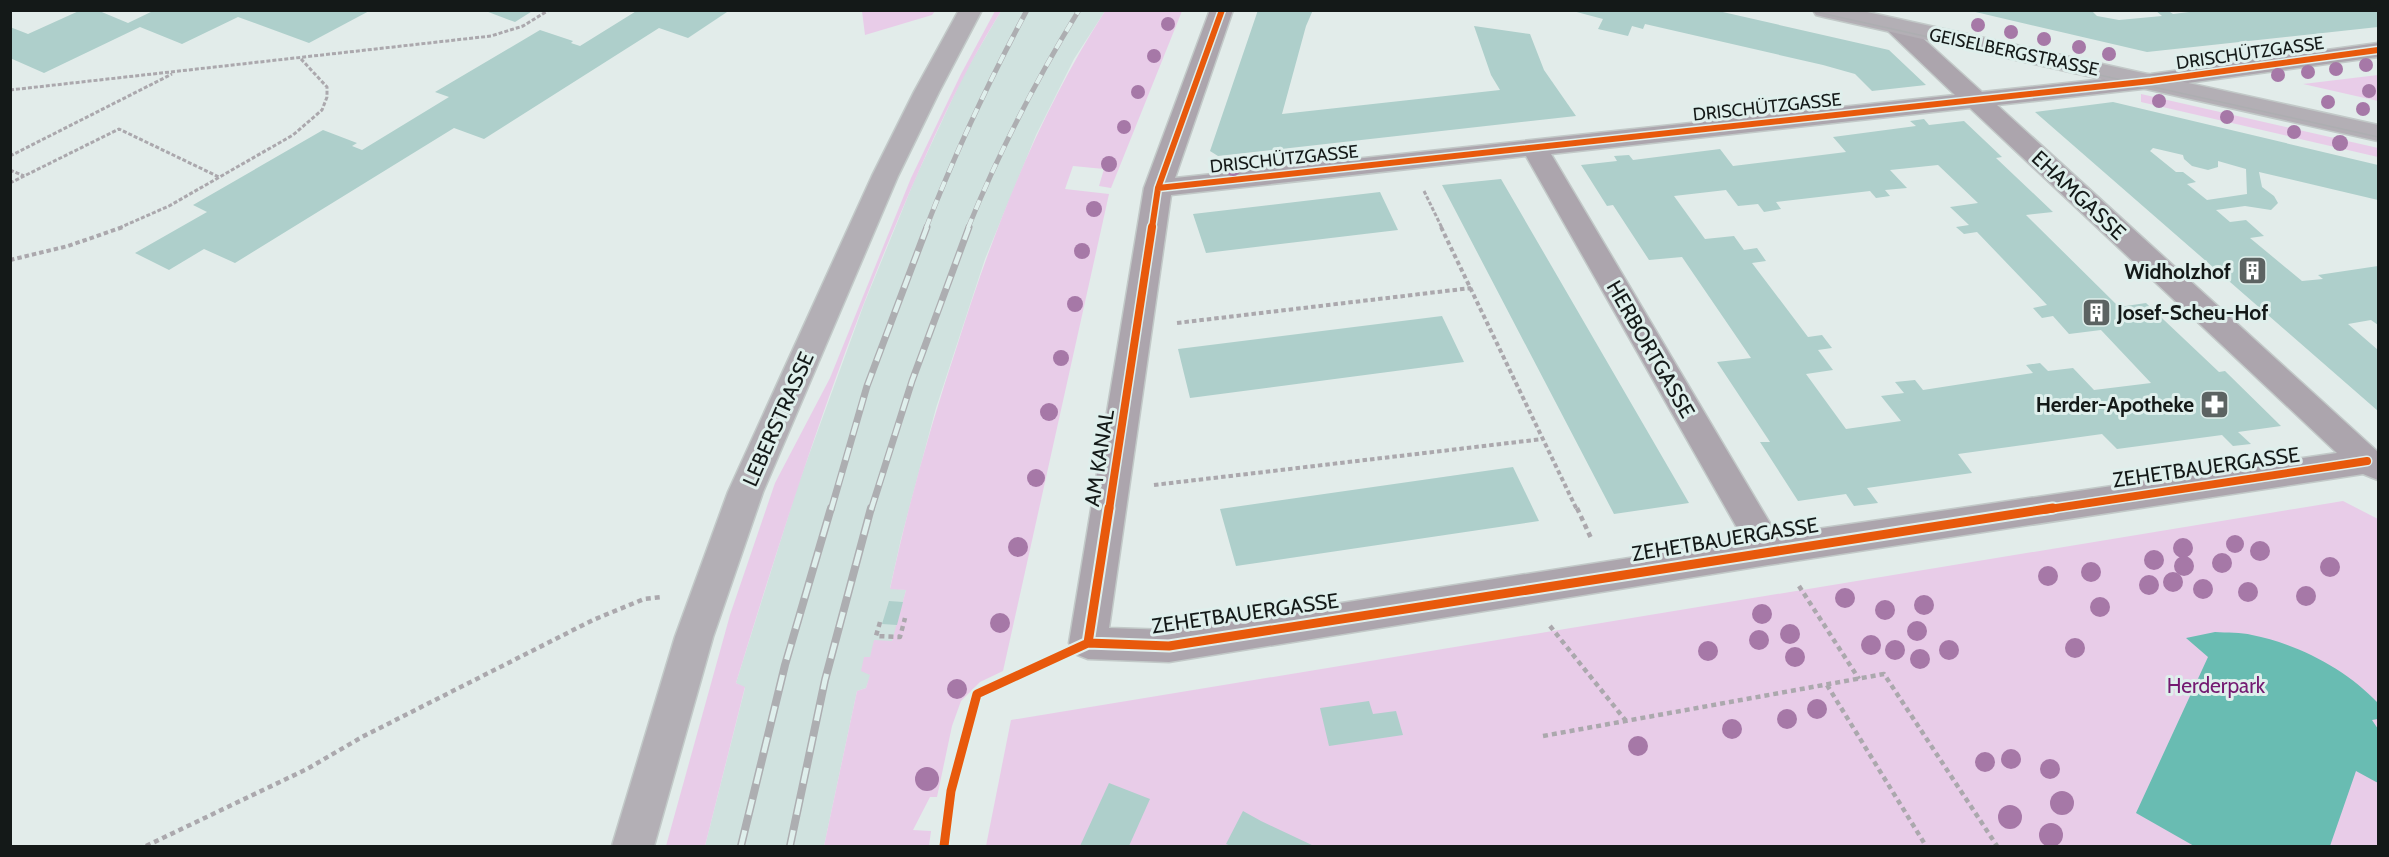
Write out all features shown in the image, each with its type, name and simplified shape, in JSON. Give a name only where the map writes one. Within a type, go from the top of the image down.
[{"type":"main road","name":"LEBERSTRASSE","points":[[633,846],[707,597],[760,454],[802,366],[879,189],[929,87],[971,10]]},
{"type":"main road","name":"GEISELBERGSTRASSE","points":[[1824,10],[2379,133]]},
{"type":"street","name":"AM KANAL","points":[[1088,643],[1158,188],[1222,10]]},
{"type":"street","name":"EHAMGASSE","points":[[1897,27],[2373,464]]},
{"type":"street","name":"DRISCHÜTZGASSE","points":[[1158,188],[2151,81],[2379,50]]},
{"type":"street","name":"HERBORTGASSE","points":[[1534,147],[1768,551]]},
{"type":"street","name":"ZEHETBAUERGASSE","points":[[1088,643],[1170,646],[1768,551],[2373,464]]},
{"type":"path","points":[[10,90],[491,36],[523,26],[549,10]]},
{"type":"path","points":[[10,260],[80,242],[129,225],[297,132],[320,112],[326,102],[327,85],[320,75],[303,64],[301,59]]},
{"type":"path","points":[[10,156],[175,72]]},
{"type":"path","points":[[10,183],[118,129],[219,177]]},
{"type":"path","points":[[1409,161],[1609,576]]},
{"type":"path","points":[[10,170],[24,176]]},
{"type":"path","points":[[1137,327],[1471,288]]},
{"type":"path","points":[[1112,490],[1544,439]]},
{"type":"path","points":[[1522,590],[1626,722]]},
{"type":"path","points":[[1802,590],[1859,679]]},
{"type":"path","points":[[146,846],[307,769],[362,737],[620,607],[644,599],[707,597]]},
{"type":"path","points":[[880,622],[876,636],[900,638],[905,618]]},
{"type":"path","points":[[1543,736],[1884,674],[1997,846]]},
{"type":"path","points":[[1827,685],[1926,846]]},
{"type":"shaded area","points":[[1001,11],[1105,11],[1074,59],[1036,135],[985,259],[936,408],[901,539],[890,588],[906,590],[894,637],[870,657],[865,657],[871,674],[866,688],[857,691],[824,846],[705,846],[745,688],[736,683],[798,485],[864,304],[915,179],[964,74]]},
{"type":"green space","points":[[862,10],[935,11],[932,15],[865,35]]},
{"type":"green space","points":[[995,11],[1001,11],[946,112],[875,274],[811,448],[736,683],[745,687],[705,846],[666,846],[730,615],[775,483],[830,378],[911,178],[961,74]]},
{"type":"green space","points":[[1105,11],[1182,11],[1111,188],[1099,186],[1104,169],[1073,166],[1065,189],[1109,194],[1003,671],[980,682],[961,701],[952,726],[937,797],[930,797],[913,830],[931,831],[929,846],[824,846],[857,691],[866,688],[870,675],[861,671],[864,657],[870,657],[874,640],[892,641],[906,590],[890,589],[921,465],[972,299],[1003,214],[1039,130],[1081,50]]},
{"type":"green space","points":[[2378,75],[2378,101],[2303,84]]},
{"type":"green space","points":[[2141,94],[2378,148],[2378,157],[2141,102]]},
{"type":"green space","name":"Herderpark","points":[[2343,501],[2378,519],[2378,846],[986,846],[1011,720]]},
{"type":"water","points":[[2215,632],[2248,634],[2304,652],[2351,679],[2378,703],[2378,719],[2372,720],[2378,729],[2378,783],[2356,771],[2330,846],[2194,846],[2136,813],[2208,657],[2186,638]]},
{"type":"building","points":[[81,10],[97,10],[128,23],[155,10],[371,10],[309,43],[238,17],[182,44],[140,27],[44,73],[10,58],[10,27],[28,34]]},
{"type":"building","points":[[483,10],[534,10],[515,22]]},
{"type":"building","points":[[638,10],[730,10],[688,38],[659,28],[484,139],[454,128],[235,263],[204,249],[169,270],[135,253],[207,212],[193,205],[323,130],[357,143],[352,146],[362,150],[449,97],[435,92],[540,30],[573,41],[571,43],[580,46]]},
{"type":"building","points":[[1258,10],[1313,10],[1306,26],[1282,114],[1500,90],[1491,75],[1474,26],[1530,34],[1544,70],[1576,116],[1218,156],[1210,151]]},
{"type":"building","points":[[1569,10],[1714,10],[1889,50],[1926,85],[1872,91],[1855,74],[1823,65],[1645,24],[1643,29],[1632,26],[1628,36],[1598,29],[1603,19]]},
{"type":"building","points":[[1967,10],[2091,10],[2097,16],[2119,20],[2162,16],[2155,10],[2167,10],[2173,14],[2205,10],[2378,10],[2378,27],[2147,52]]},
{"type":"building","name":"Widholzhof","points":[[2113,102],[2378,165],[2378,200],[2259,172],[2262,187],[2274,196],[2278,203],[2271,210],[2245,206],[2216,210],[2230,222],[2246,220],[2264,236],[2250,238],[2302,281],[2323,279],[2318,275],[2378,266],[2378,325],[2371,320],[2348,324],[2378,350],[2378,411],[2035,112]],"holes":[[[2153,148],[2183,155],[2192,166],[2208,170],[2218,167],[2218,161],[2246,169],[2247,194],[2207,200],[2187,184],[2196,182],[2183,172],[2176,172],[2150,151]]]},
{"type":"building","name":"Josef-Scheu-Hof","points":[[1924,119],[1929,125],[1964,121],[2002,157],[1996,158],[2053,212],[2026,215],[2119,307],[2146,303],[2219,372],[2225,371],[2281,426],[2238,432],[2251,444],[2233,446],[2222,435],[2117,449],[2102,434],[1958,454],[1972,473],[1867,488],[1878,503],[1854,506],[1846,494],[1798,501],[1760,442],[1770,442],[1717,362],[1751,358],[1682,257],[1649,260],[1613,205],[1607,206],[1581,165],[1617,161],[1614,156],[1629,155],[1633,160],[1720,149],[1733,166],[1846,152],[1833,137],[1916,126],[1910,121]],"holes":[[[1938,165],[1978,203],[1950,207],[1969,225],[1956,227],[1964,234],[1977,232],[2047,305],[2033,308],[2042,318],[2053,316],[2069,334],[2101,330],[2151,383],[2094,390],[2073,368],[2048,371],[2040,363],[2026,365],[2033,373],[1923,390],[1915,380],[1895,382],[1904,393],[1881,396],[1901,421],[1846,429],[1806,374],[1833,370],[1818,350],[1832,348],[1822,335],[1808,337],[1752,263],[1766,261],[1757,248],[1744,250],[1734,236],[1705,239],[1674,196],[1726,190],[1738,206],[1758,204],[1764,212],[1781,209],[1776,202],[1870,191],[1876,198],[1890,196],[1885,190],[1907,188],[1890,170]]]},
{"type":"building","points":[[1501,179],[1689,503],[1614,514],[1442,185]]},
{"type":"building","points":[[1380,192],[1398,230],[1206,253],[1193,214]]},
{"type":"building","points":[[1442,316],[1464,362],[1190,398],[1178,349]]},
{"type":"building","points":[[1513,467],[1539,521],[1236,566],[1220,509]]},
{"type":"building","points":[[889,601],[903,602],[897,625],[882,624]]},
{"type":"building","points":[[1369,701],[1373,714],[1396,711],[1403,735],[1329,746],[1320,708]]},
{"type":"building","points":[[1109,783],[1150,799],[1129,846],[1080,846]]},
{"type":"building","points":[[1243,811],[1314,846],[1231,846],[1226,844]]},
{"type":"tram line","points":[[1807,10],[2378,137]]},
{"type":"railway","points":[[926,228],[973,118],[1027,10]]},
{"type":"railway","points":[[968,228],[1019,117],[1079,10]]},
{"type":"railway","points":[[831,510],[867,386],[927,227]]},
{"type":"railway","points":[[871,510],[912,381],[969,227]]},
{"type":"railway","points":[[741,846],[785,665],[831,508]]},
{"type":"railway","points":[[790,846],[825,680],[871,508]]},
{"type":"cycle path","points":[[1088,643],[1158,188],[1222,10]]},
{"type":"cycle path","points":[[1158,188],[2151,81],[2378,50]]},
{"type":"cycle path","points":[[944,846],[951,791],[977,694],[1088,643],[1169,646],[1768,551],[2367,461]]},
{"type":"place","name":"Widholzhof","points":[[2252,271]]},
{"type":"place","name":"Josef-Scheu-Hof","points":[[2096,312]]},
{"type":"place","name":"Herder-Apotheke","points":[[2215,404]]}]
